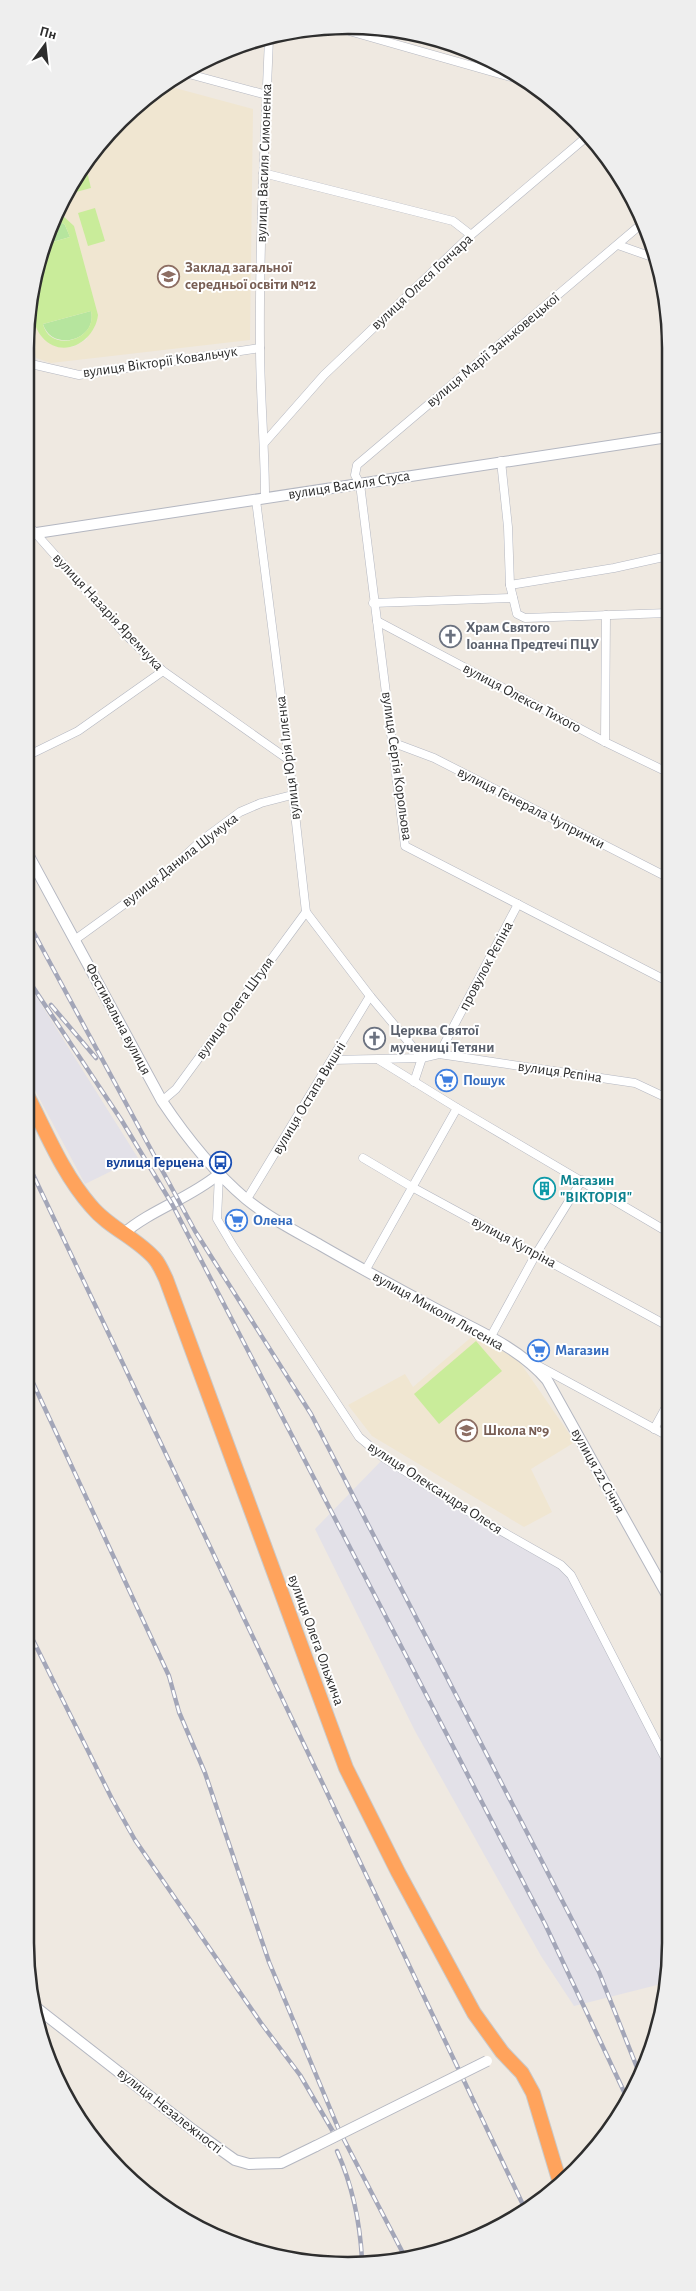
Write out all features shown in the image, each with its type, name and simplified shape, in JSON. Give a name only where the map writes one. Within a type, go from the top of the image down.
[{"type":"highway","name":"вулиця Олега Ольжича","points":[[34,1108],[74,1185],[101,1218],[148,1252],[157,1261],[166,1279],[346,1768],[398,1872],[474,2013],[502,2052],[522,2073],[533,2093],[558,2176]]},
{"type":"street","points":[[367,34],[500,73]]},
{"type":"street","name":"вулиця Василя Симоненка","points":[[260,499],[265,442],[260,348],[263,173],[269,44]]},
{"type":"street","points":[[193,75],[267,95]]},
{"type":"street","name":"вулиця Олеся Гончара","points":[[265,442],[324,375],[471,234],[583,140]]},
{"type":"street","points":[[263,173],[453,221],[471,234]]},
{"type":"street","name":"вулиця Марії Заньковецької","points":[[360,484],[355,475],[357,464],[638,227]]},
{"type":"street","points":[[618,245],[649,256]]},
{"type":"street","name":"вулиця Вікторії Ковальчук","points":[[34,365],[79,375],[260,348]]},
{"type":"street","name":"вулиця Василя Стуса","points":[[34,531],[260,499],[662,437]]},
{"type":"street","points":[[502,461],[508,527],[510,585],[517,614],[526,618],[662,613]]},
{"type":"street","name":"вулиця Сергія Корольова","points":[[360,484],[373,603],[394,743],[405,846],[662,978]]},
{"type":"street","name":"вулиця Юрія Іллєнка","points":[[260,499],[306,912]]},
{"type":"street","name":"вулиця Назарія Яремчука","points":[[34,533],[126,635],[163,671],[289,760]]},
{"type":"street","points":[[510,585],[614,568],[662,557]]},
{"type":"street","points":[[373,603],[513,598]]},
{"type":"street","points":[[604,742],[606,615]]},
{"type":"street","name":"вулиця Олекси Тихого","points":[[377,620],[604,742],[662,770]]},
{"type":"street","points":[[34,753],[78,731],[163,671]]},
{"type":"street","name":"вулиця Генерала Чупринки","points":[[394,743],[434,758],[662,874]]},
{"type":"street","name":"вулиця Данила Шумука","points":[[76,939],[163,876],[202,840],[240,812],[261,803],[292,795]]},
{"type":"street","name":"Фестивальна вулиця","points":[[34,865],[76,939],[162,1101],[178,1124],[219,1174]]},
{"type":"street","name":"провулок Рєпіна","points":[[440,1054],[518,904]]},
{"type":"street","points":[[306,912],[370,996],[422,1058],[414,1082]]},
{"type":"street","name":"вулиця Олега Штуля","points":[[162,1101],[176,1088],[306,912]]},
{"type":"street","name":"вулиця Остапа Вишні","points":[[247,1199],[370,996]]},
{"type":"street","name":"вулиця Рєпіна","points":[[332,1060],[422,1058],[440,1054],[635,1083],[662,1096]]},
{"type":"street","points":[[379,1060],[662,1229]]},
{"type":"street","points":[[365,1271],[457,1108]]},
{"type":"street","name":"вулиця Купріна","points":[[363,1158],[412,1187],[662,1323]]},
{"type":"street","points":[[123,1234],[143,1218],[197,1191],[219,1174]]},
{"type":"street","name":"вулиця Миколи Лисенка","points":[[219,1174],[247,1199],[300,1234],[662,1433]]},
{"type":"street","name":"вулиця Олександра Олеся","points":[[219,1174],[218,1219],[249,1271],[358,1437],[384,1458],[482,1520],[561,1565],[571,1575],[662,1752]]},
{"type":"street","points":[[490,1338],[536,1254],[582,1180]]},
{"type":"street","name":"вулиця 22 Січня","points":[[522,1357],[547,1380],[662,1586]]},
{"type":"street","points":[[654,1428],[662,1414]]},
{"type":"street","name":"вулиця Незалежності","points":[[42,2012],[193,2130],[235,2160],[249,2164],[281,2163],[502,2052]]},
{"type":"shaded area","name":"Заклад загальної середньої освіти №12","points":[[173,87],[253,109],[250,340],[51,363],[36,358],[34,352],[35,319],[39,333],[57,346],[73,347],[87,339],[65,217],[63,216],[75,192],[91,188],[87,173],[99,157],[126,126]]},
{"type":"shaded area","points":[[34,993],[138,1158],[85,1184],[34,1088]]},
{"type":"shaded area","name":"Школа №9","points":[[475,1334],[519,1361],[575,1442],[531,1469],[552,1512],[524,1527],[372,1436],[348,1405],[405,1374],[413,1387]]},
{"type":"shaded area","points":[[384,1458],[571,1575],[662,1752],[662,1964],[660,1984],[574,2006],[541,1956],[415,1731],[315,1529]]},
{"type":"green space","points":[[87,173],[91,188],[75,192]]},
{"type":"green space","points":[[95,208],[105,241],[88,246],[78,213]]},
{"type":"green space","points":[[63,216],[74,226],[98,315],[91,333],[84,340],[77,345],[59,347],[50,344],[42,337],[35,322],[44,267],[50,247],[52,242],[70,237],[65,225],[61,222]],"holes":[[[91,311],[91,321],[81,336],[63,341],[54,339],[47,333],[43,324]]]},
{"type":"green space","points":[[61,222],[65,225],[70,237],[52,242]]},
{"type":"green space","points":[[91,311],[91,321],[88,329],[81,336],[73,339],[55,338],[48,333],[43,324]]},
{"type":"green space","points":[[476,1341],[502,1371],[439,1424],[414,1394]]},
{"type":"railway","points":[[34,933],[195,1231],[311,1414],[599,1972],[637,2066]]},
{"type":"railway","points":[[34,989],[122,1121],[172,1204],[545,1924],[624,2092]]},
{"type":"railway","points":[[51,1005],[96,1058]]},
{"type":"railway","points":[[34,1177],[523,2204]]},
{"type":"railway","points":[[34,1385],[169,1676],[179,1712],[205,1773],[269,1962],[339,2130],[403,2252]]},
{"type":"railway","points":[[34,1642],[112,1799],[135,1840],[261,2023],[300,2075],[335,2135]]},
{"type":"railway","points":[[337,2151],[355,2204],[362,2257]]},
{"type":"place","name":"Заклад загальної середньої освіти №12","points":[[169,276]]},
{"type":"place","name":"Храм Святого Іоанна Предтечі ПЦУ","points":[[450,636]]},
{"type":"place","name":"Церква Святої мучениці Тетяни","points":[[374,1039]]},
{"type":"place","name":"Пошук","points":[[447,1080]]},
{"type":"place","name":"вулиця Герцена","points":[[220,1162]]},
{"type":"place","name":"Магазин \"ВІКТОРІЯ\"","points":[[544,1189]]},
{"type":"place","name":"Олена","points":[[237,1220]]},
{"type":"place","name":"Магазин","points":[[539,1350]]},
{"type":"place","name":"Школа №9","points":[[467,1430]]}]
